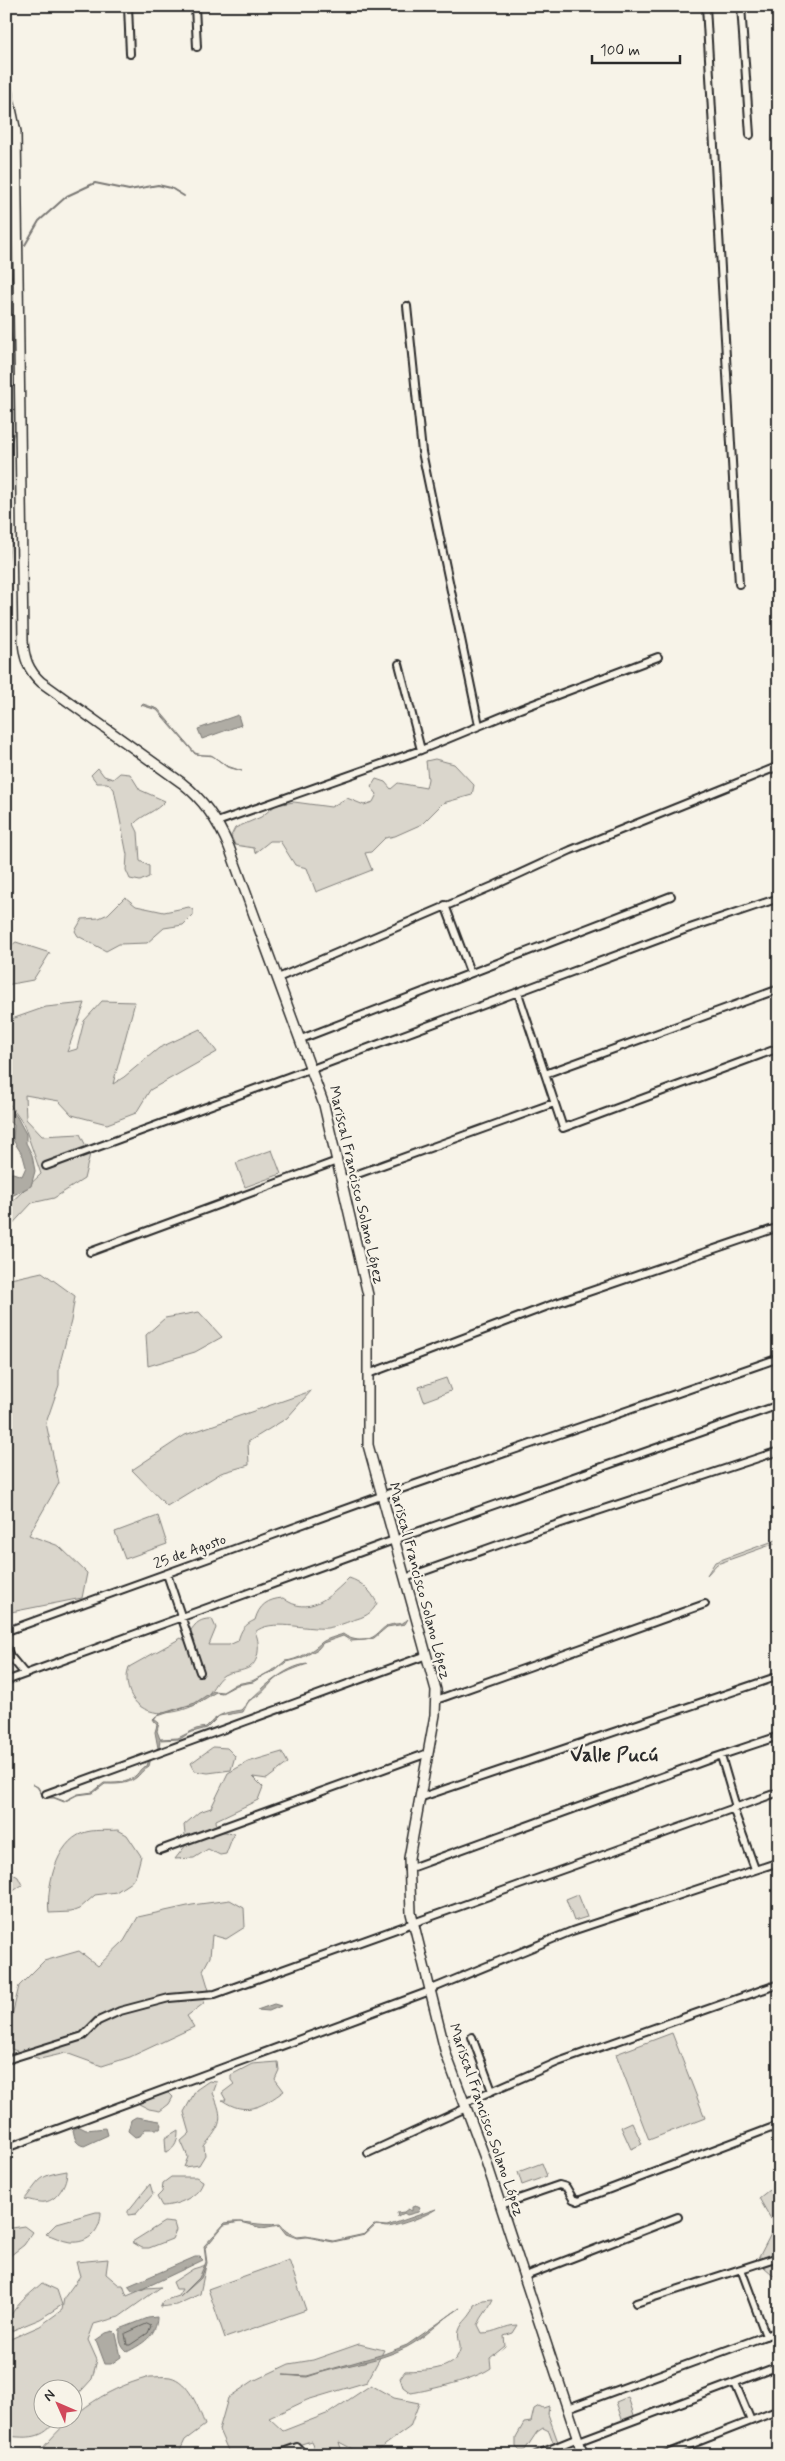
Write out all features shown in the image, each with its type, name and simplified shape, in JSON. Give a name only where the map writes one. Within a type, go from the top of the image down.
[{"type":"main road","name":"Mariscal Francisco Solano López","points":[[6,85],[16,132],[23,641],[26,661],[31,671],[47,686],[191,790],[217,822],[229,847],[312,1068],[324,1105],[368,1295],[367,1434],[382,1496],[427,1655],[436,1700],[408,1869],[413,1922],[446,2054],[500,2205],[583,2455]]},
{"type":"street","points":[[128,6],[130,54]]},
{"type":"street","points":[[195,6],[197,48]]},
{"type":"street","points":[[706,6],[739,584]]},
{"type":"street","points":[[741,6],[750,136]]},
{"type":"street","points":[[407,306],[422,452],[479,725]]},
{"type":"street","points":[[217,822],[420,750],[479,725],[658,657]]},
{"type":"street","points":[[399,664],[420,750]]},
{"type":"street","points":[[278,978],[493,886],[571,850],[779,766]]},
{"type":"street","points":[[301,1039],[670,896]]},
{"type":"street","points":[[46,1166],[779,898]]},
{"type":"street","points":[[445,905],[470,972]]},
{"type":"street","points":[[545,1074],[779,989]]},
{"type":"street","points":[[518,992],[563,1128],[779,1048]]},
{"type":"street","points":[[341,1180],[554,1103]]},
{"type":"street","points":[[90,1252],[337,1161]]},
{"type":"street","points":[[368,1374],[556,1303],[779,1227]]},
{"type":"street","name":"25 de Agosto","points":[[7,1633],[382,1496],[779,1358]]},
{"type":"street","points":[[6,1681],[394,1540],[779,1406]]},
{"type":"street","points":[[405,1578],[549,1527],[779,1451]]},
{"type":"street","points":[[168,1574],[200,1672]]},
{"type":"street","points":[[436,1700],[705,1604]]},
{"type":"street","points":[[6,1647],[10,1656],[25,1674]]},
{"type":"street","points":[[46,1794],[427,1655]]},
{"type":"street","points":[[419,1798],[779,1676]]},
{"type":"street","points":[[408,1869],[779,1736]]},
{"type":"street","points":[[160,1850],[428,1753]]},
{"type":"street","points":[[721,1756],[755,1870]]},
{"type":"street","points":[[6,2060],[83,2036],[98,2022],[120,2011],[169,1998],[215,1994],[779,1792]]},
{"type":"street","points":[[6,2148],[430,1990],[572,1931],[779,1862]]},
{"type":"street","points":[[368,2153],[492,2091],[558,2062],[778,1985]]},
{"type":"street","points":[[472,2037],[492,2091]]},
{"type":"street","points":[[500,2205],[559,2185],[566,2187],[573,2199],[578,2201],[779,2125]]},
{"type":"street","points":[[523,2276],[678,2218]]},
{"type":"street","points":[[636,2303],[775,2258]]},
{"type":"street","points":[[740,2269],[766,2336]]},
{"type":"street","points":[[568,2408],[779,2331]]},
{"type":"street","points":[[536,2455],[779,2366]]},
{"type":"street","points":[[735,2383],[752,2421]]},
{"type":"street","points":[[664,2455],[779,2410]]},
{"type":"street","points":[[274,2455],[298,2447],[306,2455]]},
{"type":"shaded area","points":[[6,259],[13,282],[6,309]]},
{"type":"shaded area","points":[[6,312],[20,373],[18,419],[6,459]]},
{"type":"shaded area","points":[[6,484],[13,523],[6,580]]},
{"type":"shaded area","points":[[435,759],[454,764],[474,785],[472,795],[443,803],[422,824],[395,836],[385,838],[371,852],[365,853],[372,870],[316,892],[307,868],[295,865],[280,841],[270,841],[255,853],[254,848],[235,845],[231,836],[235,828],[261,817],[276,805],[294,802],[331,807],[347,798],[364,805],[373,802],[377,794],[371,787],[376,779],[385,782],[391,789],[398,783],[426,788],[428,779],[426,761]]},
{"type":"shaded area","points":[[98,768],[104,776],[113,779],[120,773],[130,774],[140,790],[165,801],[134,824],[138,832],[140,861],[149,866],[149,877],[140,881],[130,879],[126,870],[127,855],[114,789],[107,783],[97,783],[91,775]]},
{"type":"shaded area","points":[[125,897],[136,906],[164,912],[189,907],[193,910],[193,915],[183,925],[164,928],[147,943],[119,944],[106,951],[78,936],[75,931],[82,919],[99,918],[108,914]]},
{"type":"shaded area","points":[[16,942],[50,953],[33,980],[6,985],[6,949]]},
{"type":"shaded area","points":[[102,1001],[135,1002],[113,1084],[159,1048],[200,1029],[217,1052],[150,1090],[136,1113],[107,1124],[72,1115],[59,1101],[25,1095],[26,1119],[42,1136],[80,1134],[90,1154],[84,1179],[54,1198],[32,1203],[6,1231],[6,1207],[41,1174],[24,1125],[6,1099],[6,1021],[46,1007],[85,1003],[67,1052],[77,1049],[84,1021]]},
{"type":"shaded area","points":[[272,1150],[281,1174],[245,1187],[236,1163]]},
{"type":"shaded area","points":[[42,1272],[75,1296],[71,1321],[59,1367],[59,1385],[46,1423],[59,1483],[29,1535],[59,1546],[87,1573],[82,1598],[6,1613],[6,1280]]},
{"type":"shaded area","points":[[199,1312],[222,1337],[195,1352],[148,1366],[146,1335],[165,1318]]},
{"type":"shaded area","points":[[446,1378],[451,1391],[424,1401],[419,1387]]},
{"type":"shaded area","points":[[311,1391],[287,1418],[248,1442],[249,1465],[221,1473],[167,1506],[132,1470],[185,1435]]},
{"type":"shaded area","points":[[158,1516],[167,1544],[125,1559],[115,1532]]},
{"type":"shaded area","points":[[779,1539],[779,1542],[717,1564],[707,1575],[715,1562]]},
{"type":"shaded area","points":[[349,1578],[366,1587],[377,1603],[373,1610],[361,1618],[327,1628],[279,1625],[262,1628],[255,1632],[258,1640],[258,1651],[253,1664],[247,1669],[224,1675],[204,1699],[188,1708],[168,1713],[158,1713],[141,1707],[134,1700],[128,1688],[129,1667],[181,1638],[184,1640],[198,1622],[212,1619],[216,1628],[209,1645],[229,1645],[238,1641],[244,1628],[255,1620],[259,1610],[269,1601],[283,1598],[292,1604],[310,1605],[327,1598]]},
{"type":"shaded area","points":[[213,1747],[227,1748],[235,1756],[231,1770],[208,1773],[195,1771],[191,1763]]},
{"type":"shaded area","points":[[282,1752],[288,1763],[267,1779],[253,1777],[263,1787],[258,1800],[216,1820],[217,1831],[234,1833],[226,1854],[220,1855],[208,1849],[194,1858],[175,1859],[186,1845],[184,1825],[199,1812],[211,1808],[228,1773],[248,1762]]},
{"type":"shaded area","points":[[118,1830],[127,1835],[141,1856],[136,1875],[131,1882],[116,1892],[95,1895],[79,1909],[71,1912],[49,1913],[48,1903],[51,1879],[66,1846],[83,1833]]},
{"type":"shaded area","points":[[10,1872],[18,1877],[22,1885],[6,1896],[6,1875]]},
{"type":"shaded area","points":[[578,1894],[587,1917],[574,1921],[566,1899]]},
{"type":"shaded area","points":[[230,1900],[244,1908],[245,1927],[226,1939],[212,1935],[210,1957],[203,1970],[209,1990],[203,2004],[187,2016],[194,2027],[130,2057],[102,2066],[66,2053],[40,2059],[11,2049],[11,2020],[19,1986],[44,1961],[79,1951],[98,1966],[124,1941],[138,1917],[192,1905]]},
{"type":"shaded area","points":[[672,2033],[705,2118],[649,2140],[616,2054]]},
{"type":"shaded area","points":[[278,2062],[279,2070],[275,2079],[284,2091],[254,2108],[239,2108],[222,2100],[226,2100],[222,2093],[234,2084],[231,2080],[231,2075],[252,2064]]},
{"type":"shaded area","points":[[209,2081],[217,2082],[213,2093],[219,2109],[218,2127],[204,2146],[205,2155],[199,2165],[184,2167],[188,2157],[181,2141],[190,2133],[184,2112],[196,2090]]},
{"type":"shaded area","points":[[167,2091],[173,2097],[169,2104],[160,2111],[149,2109],[139,2104],[144,2099]]},
{"type":"shaded area","points":[[632,2122],[642,2144],[631,2149],[621,2127]]},
{"type":"shaded area","points":[[178,2130],[176,2144],[166,2152],[165,2138]]},
{"type":"shaded area","points":[[542,2163],[547,2176],[522,2185],[518,2172]]},
{"type":"shaded area","points":[[67,2171],[67,2176],[61,2190],[50,2201],[38,2202],[25,2199],[46,2176]]},
{"type":"shaded area","points":[[171,2177],[196,2177],[203,2181],[193,2196],[181,2202],[162,2206],[157,2197],[162,2192],[163,2183]]},
{"type":"shaded area","points":[[779,2182],[779,2280],[757,2261],[775,2226],[759,2198]]},
{"type":"shaded area","points":[[150,2184],[153,2194],[136,2214],[128,2215],[128,2211]]},
{"type":"shaded area","points":[[101,2212],[99,2225],[93,2234],[83,2241],[67,2241],[46,2234],[57,2223]]},
{"type":"shaded area","points":[[164,2222],[174,2223],[176,2230],[172,2239],[149,2248],[142,2248],[132,2242]]},
{"type":"shaded area","points":[[25,2226],[33,2232],[24,2245],[6,2259],[6,2229]]},
{"type":"shaded area","points":[[108,2259],[106,2274],[119,2285],[123,2285],[127,2296],[146,2288],[161,2287],[119,2317],[94,2324],[88,2340],[97,2360],[92,2379],[82,2390],[82,2378],[32,2378],[32,2428],[50,2428],[35,2436],[6,2436],[6,2341],[40,2326],[62,2310],[64,2298],[80,2276],[76,2262]]},
{"type":"shaded area","points":[[289,2260],[306,2310],[225,2338],[208,2289]]},
{"type":"shaded area","points":[[206,2265],[200,2294],[176,2305],[160,2307],[163,2301],[178,2296],[182,2289],[176,2289],[173,2282],[193,2269]]},
{"type":"shaded area","points":[[42,2283],[57,2290],[62,2305],[40,2319],[6,2333],[13,2311]]},
{"type":"shaded area","points":[[493,2299],[478,2325],[482,2333],[518,2325],[513,2333],[504,2336],[505,2346],[490,2358],[491,2368],[452,2384],[411,2393],[403,2387],[400,2378],[405,2371],[429,2370],[445,2366],[457,2357],[460,2350],[458,2336],[460,2327],[471,2313],[474,2305],[483,2300]]},
{"type":"shaded area","points":[[359,2344],[384,2350],[367,2382],[307,2400],[269,2418],[283,2431],[329,2413],[371,2385],[394,2398],[419,2403],[410,2427],[371,2455],[364,2455],[339,2442],[343,2455],[317,2455],[311,2441],[266,2455],[230,2455],[219,2430],[228,2398],[253,2381],[289,2364],[313,2360]]},
{"type":"shaded area","points":[[150,2377],[170,2377],[183,2384],[192,2396],[205,2425],[185,2440],[178,2455],[37,2455],[61,2428],[82,2428],[82,2410],[87,2406],[132,2382]]},
{"type":"shaded area","points":[[628,2397],[635,2418],[623,2422],[616,2402]]},
{"type":"shaded area","points":[[539,2406],[543,2408],[549,2406],[548,2414],[558,2442],[553,2442],[549,2431],[543,2428],[537,2432],[525,2450],[520,2451],[516,2447],[516,2437],[524,2423],[531,2422],[534,2409]]},
{"type":"water","points":[[141,705],[158,709],[195,753],[201,755],[195,754],[157,710]]},
{"type":"water","points":[[238,715],[241,725],[202,739],[198,729]]},
{"type":"water","points":[[6,1103],[17,1117],[26,1134],[26,1143],[32,1155],[35,1171],[31,1186],[6,1199],[6,1174],[13,1173],[22,1176],[26,1167],[23,1156],[13,1140],[14,1125],[6,1120]]},
{"type":"water","points":[[408,1619],[405,1624],[387,1627],[374,1638],[366,1640],[351,1641],[343,1636],[323,1643],[318,1649],[301,1658],[286,1662],[275,1671],[253,1682],[237,1685],[222,1693],[216,1692],[193,1706],[184,1707],[154,1719],[159,1723],[157,1731],[160,1739],[178,1738],[196,1729],[206,1727],[219,1716],[207,1728],[189,1733],[180,1739],[160,1740],[159,1748],[152,1754],[149,1766],[133,1780],[121,1784],[105,1784],[93,1793],[77,1795],[64,1802],[54,1798],[44,1798],[37,1787],[32,1784],[38,1787],[43,1796],[53,1797],[64,1801],[78,1794],[93,1792],[104,1783],[132,1779],[141,1769],[147,1766],[151,1752],[158,1748],[155,1732],[157,1725],[153,1719],[157,1715],[195,1703],[213,1691],[223,1692],[236,1684],[252,1681],[277,1668],[285,1661],[304,1655],[328,1639],[343,1634],[360,1640],[369,1639],[386,1626],[402,1623]]},
{"type":"water","points":[[308,1664],[281,1675],[257,1697],[251,1699],[280,1675],[290,1669]]},
{"type":"water","points":[[248,1703],[243,1712],[219,1716],[241,1710]]},
{"type":"water","points":[[274,2004],[281,2006],[269,2011],[257,2010]]},
{"type":"water","points":[[136,2117],[160,2121],[162,2125],[160,2129],[145,2129],[140,2136],[135,2137],[128,2131],[131,2120]]},
{"type":"water","points":[[78,2126],[86,2130],[106,2128],[108,2135],[84,2146],[79,2144],[75,2138],[73,2130]]},
{"type":"water","points":[[412,2207],[420,2208],[418,2212],[407,2215],[404,2213],[398,2217],[397,2213],[408,2209],[412,2211]]},
{"type":"water","points":[[436,2209],[400,2224],[388,2227],[380,2225],[387,2226]]},
{"type":"water","points":[[240,2222],[224,2225],[205,2248],[207,2263],[201,2278],[180,2297],[199,2278],[206,2262],[204,2246],[225,2223]]},
{"type":"water","points":[[240,2222],[265,2225],[280,2224],[286,2231],[297,2237],[306,2236],[333,2241],[365,2234],[376,2225],[365,2235],[333,2242],[307,2237],[297,2238],[286,2234],[279,2225],[262,2228]]},
{"type":"water","points":[[195,2257],[200,2257],[203,2260],[138,2291],[133,2292],[128,2286]]},
{"type":"water","points":[[449,2316],[414,2343],[383,2357],[307,2377],[283,2375],[307,2376],[384,2354],[407,2345]]},
{"type":"water","points":[[157,2317],[154,2329],[148,2339],[127,2352],[120,2342],[120,2329],[148,2318]]},
{"type":"water","points":[[113,2331],[116,2334],[121,2357],[111,2364],[105,2364],[96,2340],[106,2333]]},
{"type":"waterway","points":[[25,245],[39,221],[67,196],[95,183],[129,190],[158,185],[171,188],[184,196]]},
{"type":"district","name":"Valle Pucú","points":[[614,1755]]}]
